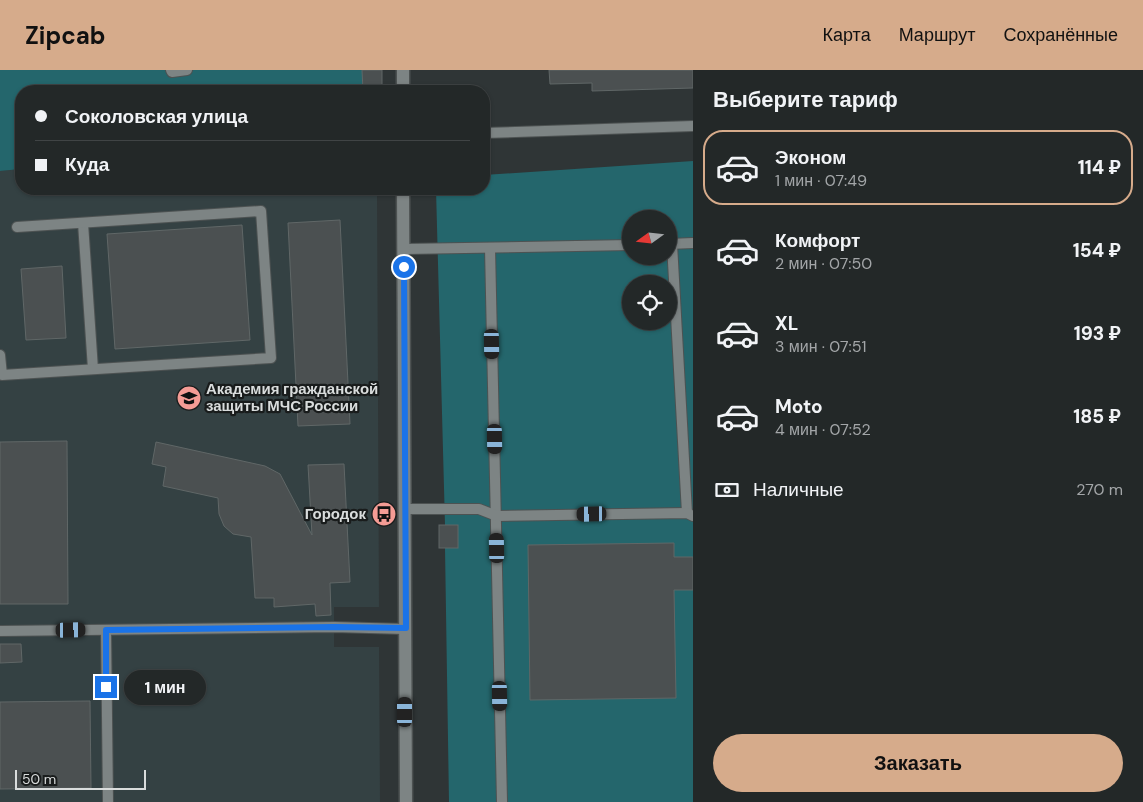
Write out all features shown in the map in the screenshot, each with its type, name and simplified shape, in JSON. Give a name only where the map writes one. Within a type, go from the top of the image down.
[{"type":"street","points":[[403,70],[403,85]]},
{"type":"street","points":[[403,195],[406,802]]},
{"type":"lane","points":[[171,70],[172,72],[187,70]]},
{"type":"lane","points":[[490,133],[693,126]]},
{"type":"lane","points":[[0,355],[2,375],[270,358],[261,211],[17,227]]},
{"type":"lane","points":[[83,223],[93,369]]},
{"type":"lane","points":[[678,244],[693,243]]},
{"type":"lane","points":[[404,249],[622,245]]},
{"type":"lane","points":[[490,248],[502,802]]},
{"type":"lane","points":[[405,509],[479,508],[497,516],[690,515],[672,265]]},
{"type":"lane","points":[[0,631],[334,627],[406,628]]},
{"type":"lane","points":[[106,630],[108,802]]},
{"type":"shaded area","points":[[0,70],[382,70],[382,85],[15,85],[15,170],[0,171]]},
{"type":"shaded area","points":[[693,161],[693,802],[449,802],[445,548],[439,548],[439,525],[445,525],[436,195],[490,195],[490,175]]},
{"type":"shaded area","name":"Академия гражданской защиты МЧС России","points":[[15,170],[15,195],[377,195],[379,607],[334,607],[334,647],[379,647],[380,802],[0,802],[0,171]]},
{"type":"building","points":[[362,70],[382,70],[382,85],[363,85]]},
{"type":"building","points":[[549,70],[693,70],[693,88],[592,91],[592,83],[550,84]]},
{"type":"building","points":[[340,220],[350,424],[298,426],[288,223]]},
{"type":"building","points":[[242,225],[250,340],[115,349],[107,234]]},
{"type":"building","points":[[62,266],[66,338],[26,340],[21,269]]},
{"type":"building","points":[[67,441],[68,604],[0,604],[0,442]]},
{"type":"building","points":[[156,442],[265,466],[280,474],[312,535],[308,465],[344,464],[350,582],[330,583],[331,615],[316,616],[315,604],[274,607],[274,598],[255,598],[251,537],[233,534],[224,526],[219,514],[218,498],[163,486],[166,467],[152,464]]},
{"type":"building","points":[[439,525],[458,525],[458,548],[439,548]]},
{"type":"building","points":[[674,543],[674,557],[693,557],[693,590],[674,590],[676,698],[530,700],[528,545]]},
{"type":"building","points":[[0,644],[21,644],[22,662],[0,663]]},
{"type":"building","points":[[90,701],[91,788],[0,789],[0,702]]},
{"type":"place","name":"Академия гражданской защиты МЧС России","points":[[189,398]]},
{"type":"place","name":"Городок","points":[[384,514]]},
{"type":"route","points":[[106,687],[106,630],[406,628],[404,267]]}]
